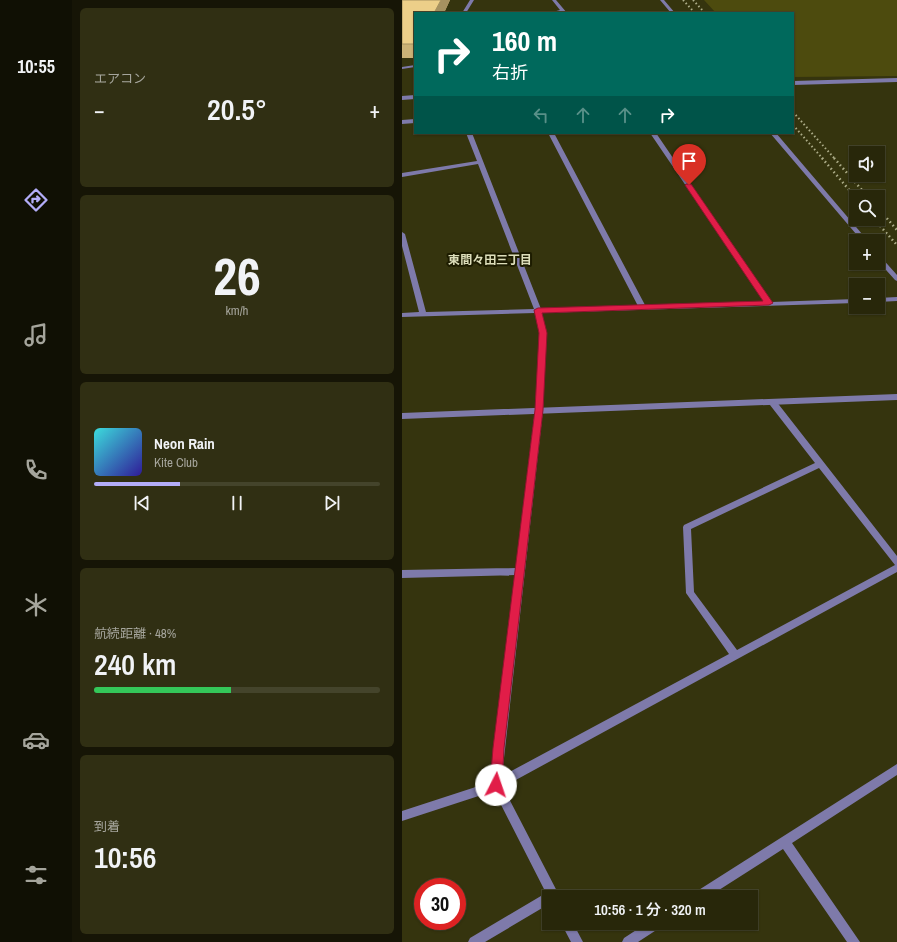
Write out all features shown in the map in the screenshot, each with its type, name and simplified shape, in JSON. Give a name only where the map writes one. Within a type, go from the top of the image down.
[{"type":"street","points":[[465,12],[472,0]]},
{"type":"street","points":[[554,0],[564,12]]},
{"type":"street","points":[[662,0],[672,12]]},
{"type":"street","points":[[402,68],[414,66]]},
{"type":"street","points":[[794,83],[897,80]]},
{"type":"street","points":[[402,98],[414,97]]},
{"type":"street","points":[[402,122],[414,121]]},
{"type":"street","points":[[469,134],[538,310],[543,333],[539,410],[519,571],[496,785],[550,890]]},
{"type":"street","points":[[552,134],[642,307]]},
{"type":"street","points":[[654,134],[769,303]]},
{"type":"street","points":[[774,134],[859,234]]},
{"type":"street","points":[[402,175],[480,162]]},
{"type":"street","points":[[402,234],[423,314]]},
{"type":"street","points":[[885,264],[897,279]]},
{"type":"street","points":[[885,300],[897,299]]},
{"type":"street","points":[[402,315],[849,301]]},
{"type":"street","points":[[402,416],[773,403],[897,397]]},
{"type":"street","points":[[773,403],[897,562]]},
{"type":"street","points":[[736,656],[690,593],[687,528],[820,464]]},
{"type":"street","points":[[402,816],[496,785],[897,568]]},
{"type":"street","points":[[402,574],[519,571]]},
{"type":"street","points":[[709,890],[897,768]]},
{"type":"street","points":[[784,841],[854,942]]},
{"type":"street","points":[[474,942],[542,902]]},
{"type":"street","points":[[571,930],[577,942]]},
{"type":"street","points":[[628,942],[646,930]]},
{"type":"shaded area","points":[[704,0],[897,0],[897,76],[794,77],[794,12],[715,12]]},
{"type":"building","points":[[402,0],[441,0],[435,12],[414,12],[414,44],[402,44]]},
{"type":"railway","points":[[683,0],[694,12]]},
{"type":"railway","points":[[693,0],[704,12]]},
{"type":"railway","points":[[794,113],[835,159]]},
{"type":"railway","points":[[794,126],[823,159]]},
{"type":"railway","points":[[822,158],[849,190]]},
{"type":"railway","points":[[834,158],[862,190]]},
{"type":"railway","points":[[885,216],[897,230]]},
{"type":"railway","points":[[880,226],[897,245]]},
{"type":"district","name":"東間々田三丁目","points":[[490,260]]},
{"type":"route","points":[[496,785],[519,571],[539,410],[543,333],[538,310],[769,303],[689,185]]}]
